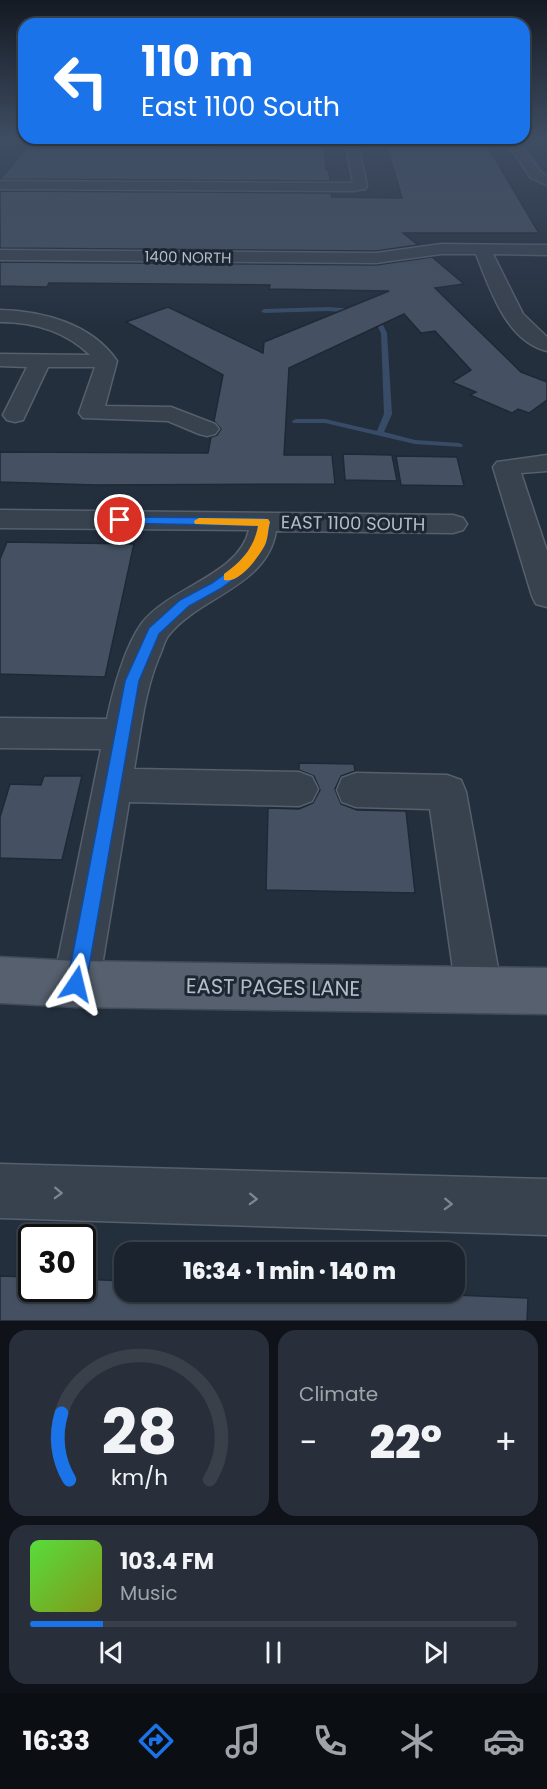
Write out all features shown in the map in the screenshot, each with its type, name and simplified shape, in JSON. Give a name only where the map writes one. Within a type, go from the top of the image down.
[{"type":"main road","name":"EAST PAGES LANE","points":[[0,980],[76,984],[547,990]]},
{"type":"street","points":[[482,249],[521,328],[536,340],[547,345]]},
{"type":"street","name":"1400 NORTH","points":[[0,255],[376,258],[403,256],[432,250],[547,250]]},
{"type":"street","points":[[0,316],[46,322],[72,333],[102,354],[107,362],[91,413],[171,414],[207,429]]},
{"type":"street","points":[[0,360],[107,362]]},
{"type":"street","points":[[15,415],[40,361]]},
{"type":"street","points":[[547,463],[506,467],[541,558],[547,596]]},
{"type":"street","name":"EAST 1100 SOUTH","points":[[0,519],[453,524]]},
{"type":"street","points":[[76,984],[132,681],[154,631],[184,603],[216,586],[241,568],[260,543],[264,522]]},
{"type":"street","points":[[0,733],[121,734]]},
{"type":"street","points":[[112,785],[299,789]]},
{"type":"street","points":[[356,790],[447,792],[479,990]]},
{"type":"street","points":[[0,1191],[547,1207]]},
{"type":"building","points":[[0,202],[520,202],[539,233],[403,233],[418,245],[376,251],[0,248]]},
{"type":"building","points":[[432,257],[464,284],[435,288],[521,372],[547,382],[547,400],[529,413],[518,409],[512,413],[470,395],[476,392],[452,382],[471,370],[435,331],[421,333],[404,314],[289,368],[284,455],[332,455],[335,484],[95,485],[0,482],[0,452],[208,453],[211,437],[217,435],[221,429],[214,421],[223,375],[126,322],[168,307],[263,353],[264,342],[389,291],[269,289],[270,285],[49,283],[47,287],[0,286],[0,262],[376,265]]},
{"type":"building","points":[[343,454],[392,455],[397,481],[345,480]]},
{"type":"building","points":[[396,456],[457,457],[464,486],[401,485]]},
{"type":"building","points":[[7,542],[134,544],[105,677],[0,674],[0,559]]},
{"type":"building","points":[[299,763],[354,764],[355,771],[341,776],[335,789],[341,804],[357,810],[406,811],[415,893],[266,890],[268,808],[299,809],[313,803],[320,790],[314,776],[299,770]]},
{"type":"building","points":[[44,776],[82,776],[62,860],[0,858],[0,817],[10,784],[41,785]]},
{"type":"building","points":[[0,1276],[18,1277],[18,1302],[96,1302],[96,1280],[114,1281],[114,1302],[465,1302],[465,1295],[528,1298],[527,1321],[0,1321]]},
{"type":"waterway","points":[[264,311],[328,309],[356,311]]},
{"type":"waterway","points":[[371,317],[381,326],[384,333],[388,414],[380,433]]},
{"type":"waterway","points":[[296,421],[325,421],[415,442],[459,445]]},
{"type":"slow traffic","points":[[199,521],[264,522],[260,543],[241,568],[228,577]]},
{"type":"route","points":[[76,984],[132,681],[154,631],[184,603],[216,586],[241,568],[260,543],[264,522],[120,520]]}]
